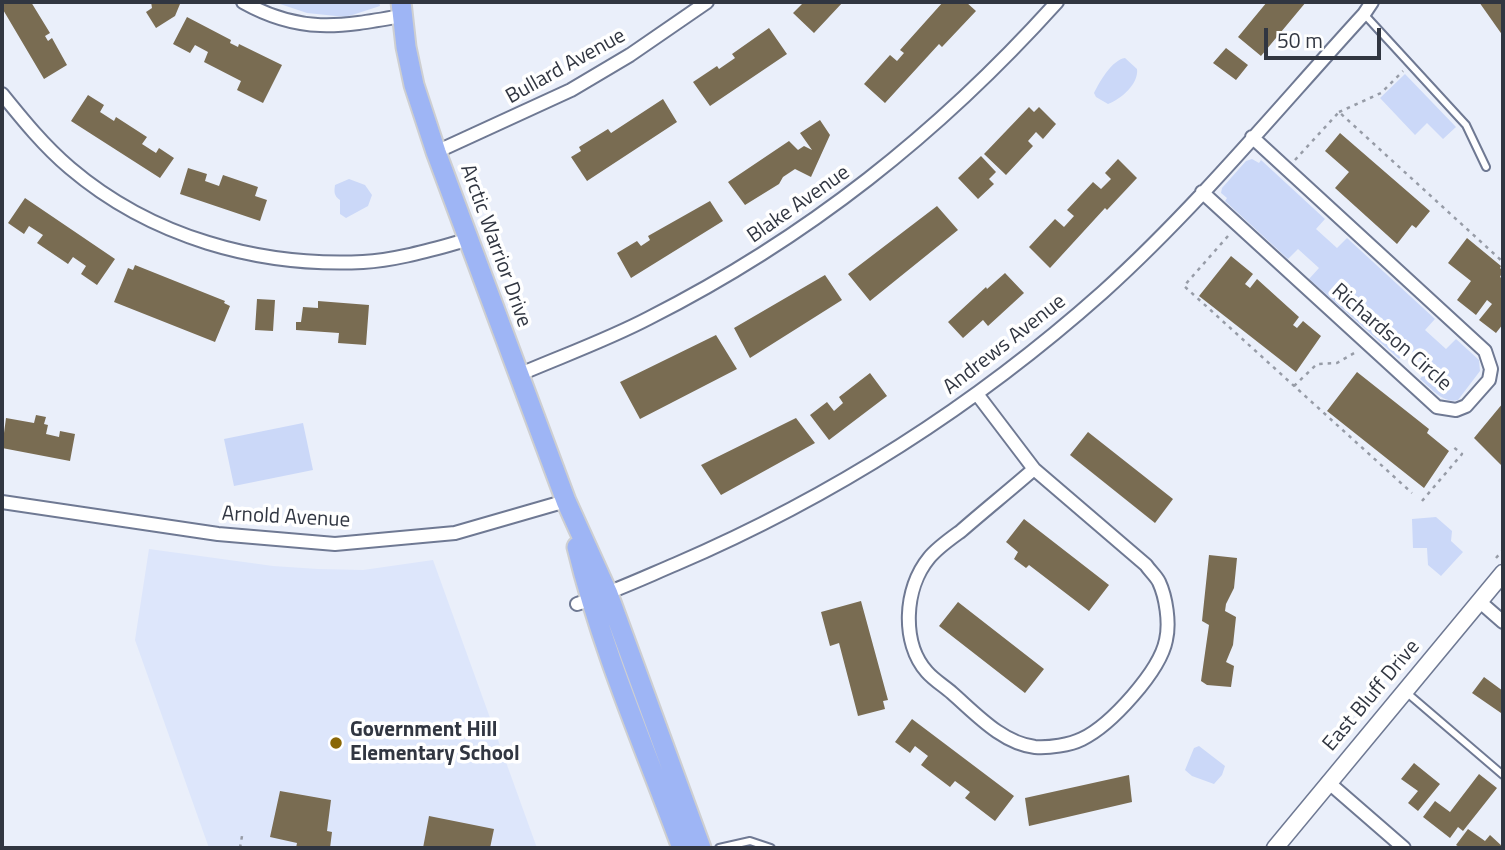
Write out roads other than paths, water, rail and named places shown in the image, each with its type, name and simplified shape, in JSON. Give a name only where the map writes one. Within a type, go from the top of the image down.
[{"type":"main road","name":"Arctic Warrior Drive","points":[[401,9],[414,85],[436,152],[566,501],[617,682],[682,848]]},
{"type":"main road","name":"Arctic Warrior Drive","points":[[592,599],[701,848]]},
{"type":"street","points":[[243,2],[284,20],[309,25],[334,26],[401,9]]},
{"type":"street","name":"Bullard Avenue","points":[[436,152],[571,90],[630,55],[707,2]]},
{"type":"street","name":"Blake Avenue","points":[[518,375],[647,319],[725,277],[837,204],[913,144],[966,96],[1057,2]]},
{"type":"street","name":"Andrews Avenue","points":[[592,599],[730,540],[817,496],[880,459],[1021,361],[1103,292],[1202,192],[1372,2]]},
{"type":"street","points":[[2,94],[30,129],[71,169],[124,207],[179,234],[242,253],[300,262],[365,261],[413,254],[467,240]]},
{"type":"street","name":"Richardson Circle","points":[[1202,192],[1437,407],[1456,410],[1466,406],[1489,380],[1491,369],[1485,351],[1252,137]]},
{"type":"street","points":[[977,394],[1034,469],[1146,565],[1158,582],[1166,610],[1167,638],[1150,676],[1098,730],[1080,740],[1036,747],[1013,740],[995,730],[926,671],[915,648],[909,624],[910,602],[916,579],[928,559],[1034,469]]},
{"type":"street","name":"Arnold Avenue","points":[[2,502],[218,534],[335,544],[455,533],[566,501]]},
{"type":"street","name":"East Bluff Drive","points":[[1275,848],[1503,573]]},
{"type":"street","points":[[1479,601],[1503,622]]},
{"type":"street","points":[[1328,782],[1404,848]]},
{"type":"lane","points":[[1364,14],[1466,125],[1486,167]]},
{"type":"lane","points":[[1405,691],[1503,775]]},
{"type":"lane","points":[[719,848],[750,841],[771,848]]},
{"type":"place","name":"Government Hill Elementary School","points":[[336,743]]}]
